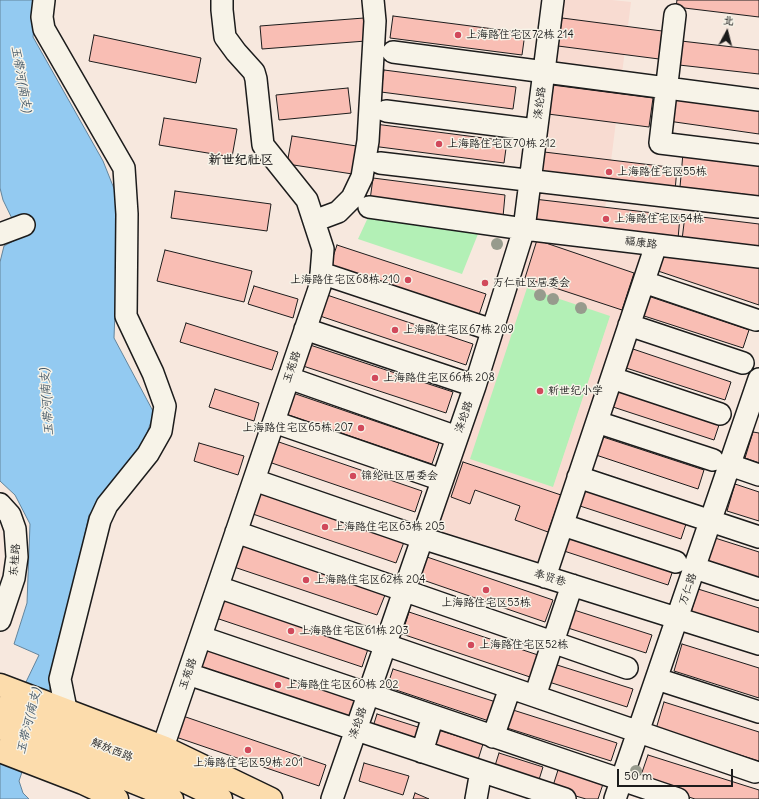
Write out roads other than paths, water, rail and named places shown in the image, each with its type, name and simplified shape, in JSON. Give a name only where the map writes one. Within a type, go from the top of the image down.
[{"type":"main road","points":[[0,685],[163,747],[271,799]]},
{"type":"main road","name":"解放西路","points":[[0,708],[72,734],[157,768],[221,799]]},
{"type":"main road","name":"解放西路","points":[[0,728],[172,799]]},
{"type":"main road","points":[[0,751],[86,791],[117,799]]},
{"type":"street","points":[[44,0],[42,17],[44,29],[124,168],[117,192],[127,214],[126,316],[153,373],[165,406],[161,431],[148,454],[107,505],[100,520],[60,679],[66,709]]},
{"type":"street","name":"玉苑路","points":[[163,747],[306,329],[320,280],[323,249],[307,200],[263,145],[256,79],[254,72],[225,37],[222,0]]},
{"type":"street","points":[[314,221],[338,212],[352,198],[362,177],[368,141],[375,21],[373,0]]},
{"type":"street","name":"涤纶路","points":[[332,799],[475,386],[524,229],[553,0]]},
{"type":"street","points":[[675,15],[660,143],[759,155]]},
{"type":"street","points":[[393,52],[759,100]]},
{"type":"street","points":[[386,111],[536,130]]},
{"type":"street","points":[[380,163],[759,207]]},
{"type":"street","name":"福康路","points":[[369,207],[524,229],[759,257]]},
{"type":"street","points":[[0,234],[24,225]]},
{"type":"street","points":[[546,577],[656,245]]},
{"type":"street","points":[[320,280],[492,330]]},
{"type":"street","points":[[644,282],[756,320]]},
{"type":"street","points":[[629,325],[743,363]]},
{"type":"street","points":[[306,329],[475,386]]},
{"type":"street","points":[[289,378],[457,437]]},
{"type":"street","points":[[612,378],[720,414]]},
{"type":"street","name":"万仁路","points":[[619,790],[678,618],[686,565],[711,521],[722,463],[752,425],[759,379]]},
{"type":"street","points":[[274,422],[442,480]]},
{"type":"street","points":[[597,422],[759,475]]},
{"type":"street","points":[[578,478],[759,537]]},
{"type":"street","name":"奉贤巷","points":[[254,480],[422,538],[759,644]]},
{"type":"street","name":"东桂路","points":[[0,504],[10,516],[15,529],[18,557],[14,578],[0,620]]},
{"type":"street","points":[[563,525],[759,589]]},
{"type":"street","points":[[236,532],[627,668]]},
{"type":"street","points":[[535,696],[572,585]]},
{"type":"street","points":[[218,587],[755,772]]},
{"type":"street","points":[[201,637],[493,737],[619,790],[678,799]]},
{"type":"street","points":[[188,674],[481,771],[552,797]]},
{"type":"street","points":[[657,679],[759,712]]},
{"type":"street","points":[[493,737],[510,688]]},
{"type":"street","points":[[422,752],[433,716]]},
{"type":"street","points":[[476,799],[481,771]]},
{"type":"water","name":"玉带河(南支)","points":[[0,0],[37,0],[33,37],[103,161],[119,201],[114,338],[154,413],[140,453],[89,515],[56,670],[19,781],[23,793],[29,799],[0,799],[0,736],[39,655],[14,644],[27,603],[30,524],[15,495],[0,481],[0,262],[4,246],[21,237],[3,200],[0,188]]},
{"type":"place","name":"上海路住宅区72栋 214","points":[[458,35]]},
{"type":"place","name":"上海路住宅区70栋 212","points":[[439,144]]},
{"type":"place","name":"上海路住宅区55栋","points":[[609,172]]},
{"type":"place","name":"上海路住宅区54栋","points":[[606,219]]},
{"type":"place","name":"上海路住宅区68栋 210","points":[[408,280]]},
{"type":"place","name":"万仁社区居委会","points":[[485,283]]},
{"type":"place","name":"上海路住宅区67栋 209","points":[[395,330]]},
{"type":"place","name":"上海路住宅区66栋 208","points":[[375,378]]},
{"type":"place","name":"新世纪小学","points":[[540,391]]},
{"type":"place","name":"上海路住宅区65栋 207","points":[[361,428]]},
{"type":"place","name":"锦纶社区居委会","points":[[353,476]]},
{"type":"place","name":"上海路住宅区63栋 205","points":[[325,527]]},
{"type":"place","name":"上海路住宅区62栋 204","points":[[306,580]]},
{"type":"place","name":"上海路住宅区53栋","points":[[486,590]]},
{"type":"place","name":"上海路住宅区61栋 203","points":[[291,631]]},
{"type":"place","name":"上海路住宅区52栋","points":[[471,645]]},
{"type":"place","name":"上海路住宅区60栋 202","points":[[278,685]]},
{"type":"place","name":"上海路住宅区59栋 201","points":[[248,750]]},
{"type":"district","name":"新世纪社区","points":[[241,160]]}]
